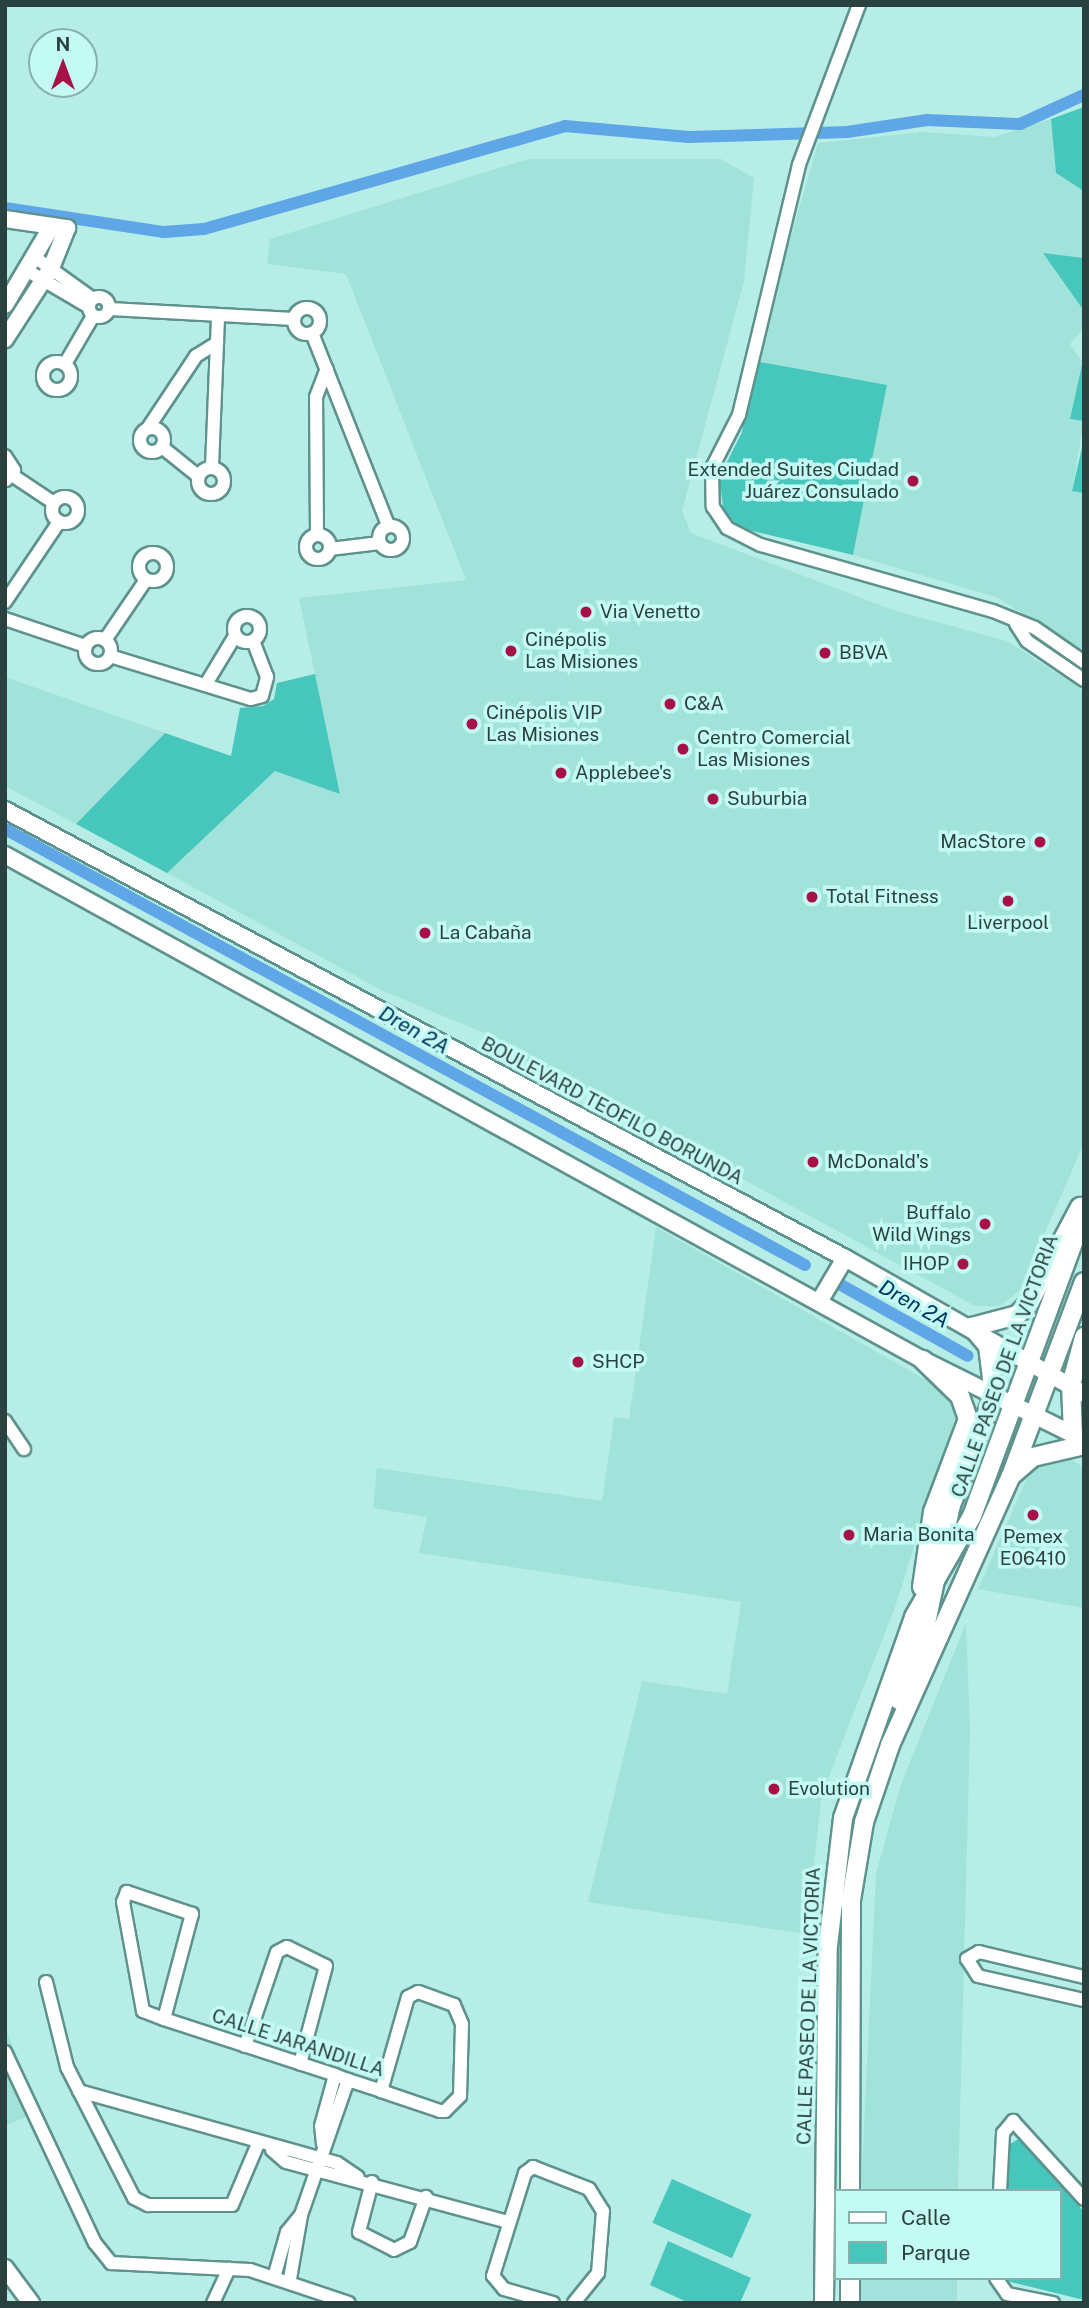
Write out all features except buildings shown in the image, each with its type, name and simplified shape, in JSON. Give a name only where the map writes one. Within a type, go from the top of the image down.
[{"type":"main road","points":[[5,219],[59,227]]},
{"type":"main road","points":[[5,305],[59,227]]},
{"type":"main road","points":[[5,338],[46,275],[59,227]]},
{"type":"main road","name":"BOULEVARD TEOFILO BORUNDA","points":[[5,810],[845,1258],[1077,1389]]},
{"type":"main road","points":[[5,855],[923,1360],[1080,1440]]},
{"type":"main road","points":[[890,1745],[951,1506],[994,1395],[988,1346],[971,1327],[1017,1315],[1029,1304],[1084,1202]]},
{"type":"main road","name":"CALLE PASEO DE LA VICTORIA","points":[[824,2303],[827,1984],[832,1870],[842,1818],[862,1747],[920,1604],[972,1516],[1084,1213]]},
{"type":"main road","points":[[819,1303],[845,1258]]},
{"type":"main road","name":"CALLE PASEO DE LA VICTORIA","points":[[850,2189],[853,1875],[890,1745],[1011,1476],[1084,1282]]},
{"type":"main road","points":[[1080,1440],[1077,1389],[1084,1337]]},
{"type":"main road","points":[[920,1604],[933,1512],[968,1419],[953,1387],[923,1360]]},
{"type":"main road","points":[[1011,1476],[1033,1457],[1080,1440]]},
{"type":"main road","points":[[827,1984],[839,1991],[851,2036]]},
{"type":"main road","points":[[5,2268],[32,2303]]},
{"type":"main road","points":[[849,2303],[850,2280]]},
{"type":"street","points":[[859,5],[817,122],[809,136],[739,415],[712,468],[713,507],[727,528],[761,545],[984,608],[1016,624],[1035,628],[1084,662]]},
{"type":"street","points":[[32,265],[92,307],[295,319]]},
{"type":"street","points":[[65,364],[92,307]]},
{"type":"street","points":[[301,310],[315,312],[319,325],[312,333],[298,330],[295,319],[301,310]]},
{"type":"street","points":[[162,447],[198,476],[203,492],[219,491],[224,479],[212,467],[218,315]]},
{"type":"street","points":[[312,333],[388,525],[380,542]]},
{"type":"street","points":[[162,447],[152,452],[142,447],[140,436],[196,356],[217,343]]},
{"type":"street","points":[[317,534],[316,397],[327,369]]},
{"type":"street","points":[[148,428],[162,433],[162,447]]},
{"type":"street","points":[[5,456],[8,477],[54,503],[59,522],[5,601]]},
{"type":"street","points":[[198,476],[212,467]]},
{"type":"street","points":[[54,503],[66,497],[79,509],[73,521],[59,522]]},
{"type":"street","points":[[317,534],[307,540],[308,555],[319,559],[330,549],[380,542],[390,550],[401,545],[401,529],[388,525]]},
{"type":"street","points":[[317,534],[327,538],[330,549]]},
{"type":"street","points":[[5,619],[85,646],[105,640],[146,580]]},
{"type":"street","points":[[206,684],[235,636],[239,618],[253,617],[260,629],[253,641]]},
{"type":"street","points":[[1016,624],[1027,641],[1084,680]]},
{"type":"street","points":[[235,636],[253,641]]},
{"type":"street","points":[[105,640],[110,656]]},
{"type":"street","points":[[85,646],[93,664],[110,656],[206,684],[240,699],[262,696],[267,677],[253,641]]},
{"type":"street","points":[[5,1421],[24,1449]]},
{"type":"street","name":"CALLE JARANDILLA","points":[[164,2019],[192,1914],[133,1891],[123,1902],[144,2011],[164,2019],[440,2111],[454,2109],[460,2096],[461,2016],[450,2002],[418,1992],[408,1997],[381,2091]]},
{"type":"street","points":[[245,2046],[277,1952],[287,1947],[326,1966],[300,2064]]},
{"type":"street","points":[[1084,1978],[979,1952],[967,1959],[973,1974],[1084,2000]]},
{"type":"street","points":[[1028,1987],[1031,1965]]},
{"type":"street","points":[[46,1982],[60,2049],[125,2187],[148,2204],[225,2206],[241,2195],[257,2146]]},
{"type":"street","points":[[5,2052],[104,2258],[129,2267],[229,2269],[275,2274],[349,2303]]},
{"type":"street","points":[[290,2279],[300,2215],[323,2144],[335,2126],[341,2078]]},
{"type":"street","points":[[79,2091],[509,2222]]},
{"type":"street","points":[[1000,2189],[1003,2133],[1013,2121],[1084,2199]]},
{"type":"street","points":[[553,2303],[504,2289],[493,2276],[525,2173],[547,2168],[598,2197],[602,2257],[574,2303]]},
{"type":"street","points":[[373,2182],[359,2232],[394,2250],[410,2242],[426,2197]]},
{"type":"street","points":[[275,2274],[287,2232],[300,2215]]},
{"type":"street","points":[[213,2303],[229,2269]]},
{"type":"street","points":[[997,2280],[1007,2294],[1053,2303]]},
{"type":"shaded area","points":[[1051,119],[1056,173],[1084,191],[1084,258],[1044,254],[1084,311],[1084,327],[1070,344],[1082,361],[1070,418],[1084,421],[1072,490],[1084,493],[1084,651],[996,597],[853,555],[887,386],[755,361],[818,143],[923,132],[994,137]]},
{"type":"shaded area","points":[[528,159],[721,159],[754,178],[744,281],[682,511],[691,533],[893,610],[1007,641],[1084,691],[1084,1143],[1020,1290],[1000,1306],[975,1306],[508,1051],[506,1042],[383,991],[167,873],[275,771],[340,793],[299,598],[466,580],[346,274],[267,264],[270,239]]},
{"type":"shaded area","points":[[5,677],[165,733],[76,824],[5,786]]},
{"type":"shaded area","points":[[656,1227],[944,1390],[956,1415],[895,1607],[822,1794],[806,1934],[588,1902],[642,1681],[727,1694],[741,1602],[419,1553],[427,1517],[373,1508],[377,1468],[602,1501],[614,1417],[629,1419]]},
{"type":"shaded area","points":[[1067,1458],[1084,1467],[1084,1608],[978,1589],[1031,1469]]},
{"type":"shaded area","points":[[966,1623],[970,1730],[958,2189],[861,2189],[876,1874],[901,1784]]},
{"type":"shaded area","points":[[5,2027],[39,2111],[5,2126]]},
{"type":"shaded area","points":[[859,2280],[957,2280],[957,2303],[859,2303]]},
{"type":"green space","points":[[1084,107],[1084,191],[1056,173],[1051,119]]},
{"type":"green space","points":[[1043,253],[1084,258],[1084,311]]},
{"type":"green space","points":[[755,361],[887,385],[853,555],[740,528],[724,512],[719,478],[742,432]]},
{"type":"green space","points":[[1082,364],[1084,365],[1084,421],[1070,419]]},
{"type":"green space","points":[[1084,439],[1084,493],[1072,491]]},
{"type":"green space","points":[[315,674],[340,794],[275,771],[167,873],[76,824],[165,733],[231,756],[240,708],[263,706],[274,699],[277,683]]},
{"type":"green space","points":[[1022,2137],[1084,2212],[1084,2300],[1003,2280],[1061,2280],[1061,2189],[1007,2189],[1010,2144]]},
{"type":"green space","points":[[672,2179],[751,2214],[732,2258],[652,2223]]},
{"type":"green space","points":[[668,2241],[751,2278],[740,2303],[689,2303],[650,2285]]},
{"type":"waterway","points":[[5,208],[164,232],[204,229],[565,126],[689,137],[847,132],[927,120],[1020,124],[1084,95]]},
{"type":"waterway","name":"Dren 2A","points":[[5,829],[805,1265]]},
{"type":"waterway","name":"Dren 2A","points":[[841,1285],[968,1356]]},
{"type":"place","name":"Extended Suites Ciudad Juárez Consulado","points":[[913,481]]},
{"type":"place","name":"Via Venetto","points":[[586,612]]},
{"type":"place","name":"Cinépolis Las Misiones","points":[[511,651]]},
{"type":"place","name":"BBVA","points":[[825,653]]},
{"type":"place","name":"C&A","points":[[670,704]]},
{"type":"place","name":"Cinépolis VIP Las Misiones","points":[[472,724]]},
{"type":"place","name":"Centro Comercial Las Misiones","points":[[683,749]]},
{"type":"place","name":"Applebee's","points":[[561,773]]},
{"type":"place","name":"Suburbia","points":[[713,799]]},
{"type":"place","name":"MacStore","points":[[1040,842]]},
{"type":"place","name":"Total Fitness","points":[[812,897]]},
{"type":"place","name":"Liverpool","points":[[1008,901]]},
{"type":"place","name":"La Cabaña","points":[[425,933]]},
{"type":"place","name":"McDonald's","points":[[813,1162]]},
{"type":"place","name":"Buffalo Wild Wings","points":[[985,1224]]},
{"type":"place","name":"IHOP","points":[[963,1264]]},
{"type":"place","name":"SHCP","points":[[578,1362]]},
{"type":"place","name":"Pemex E06410","points":[[1033,1515]]},
{"type":"place","name":"Maria Bonita","points":[[849,1535]]},
{"type":"place","name":"Evolution","points":[[774,1789]]}]
